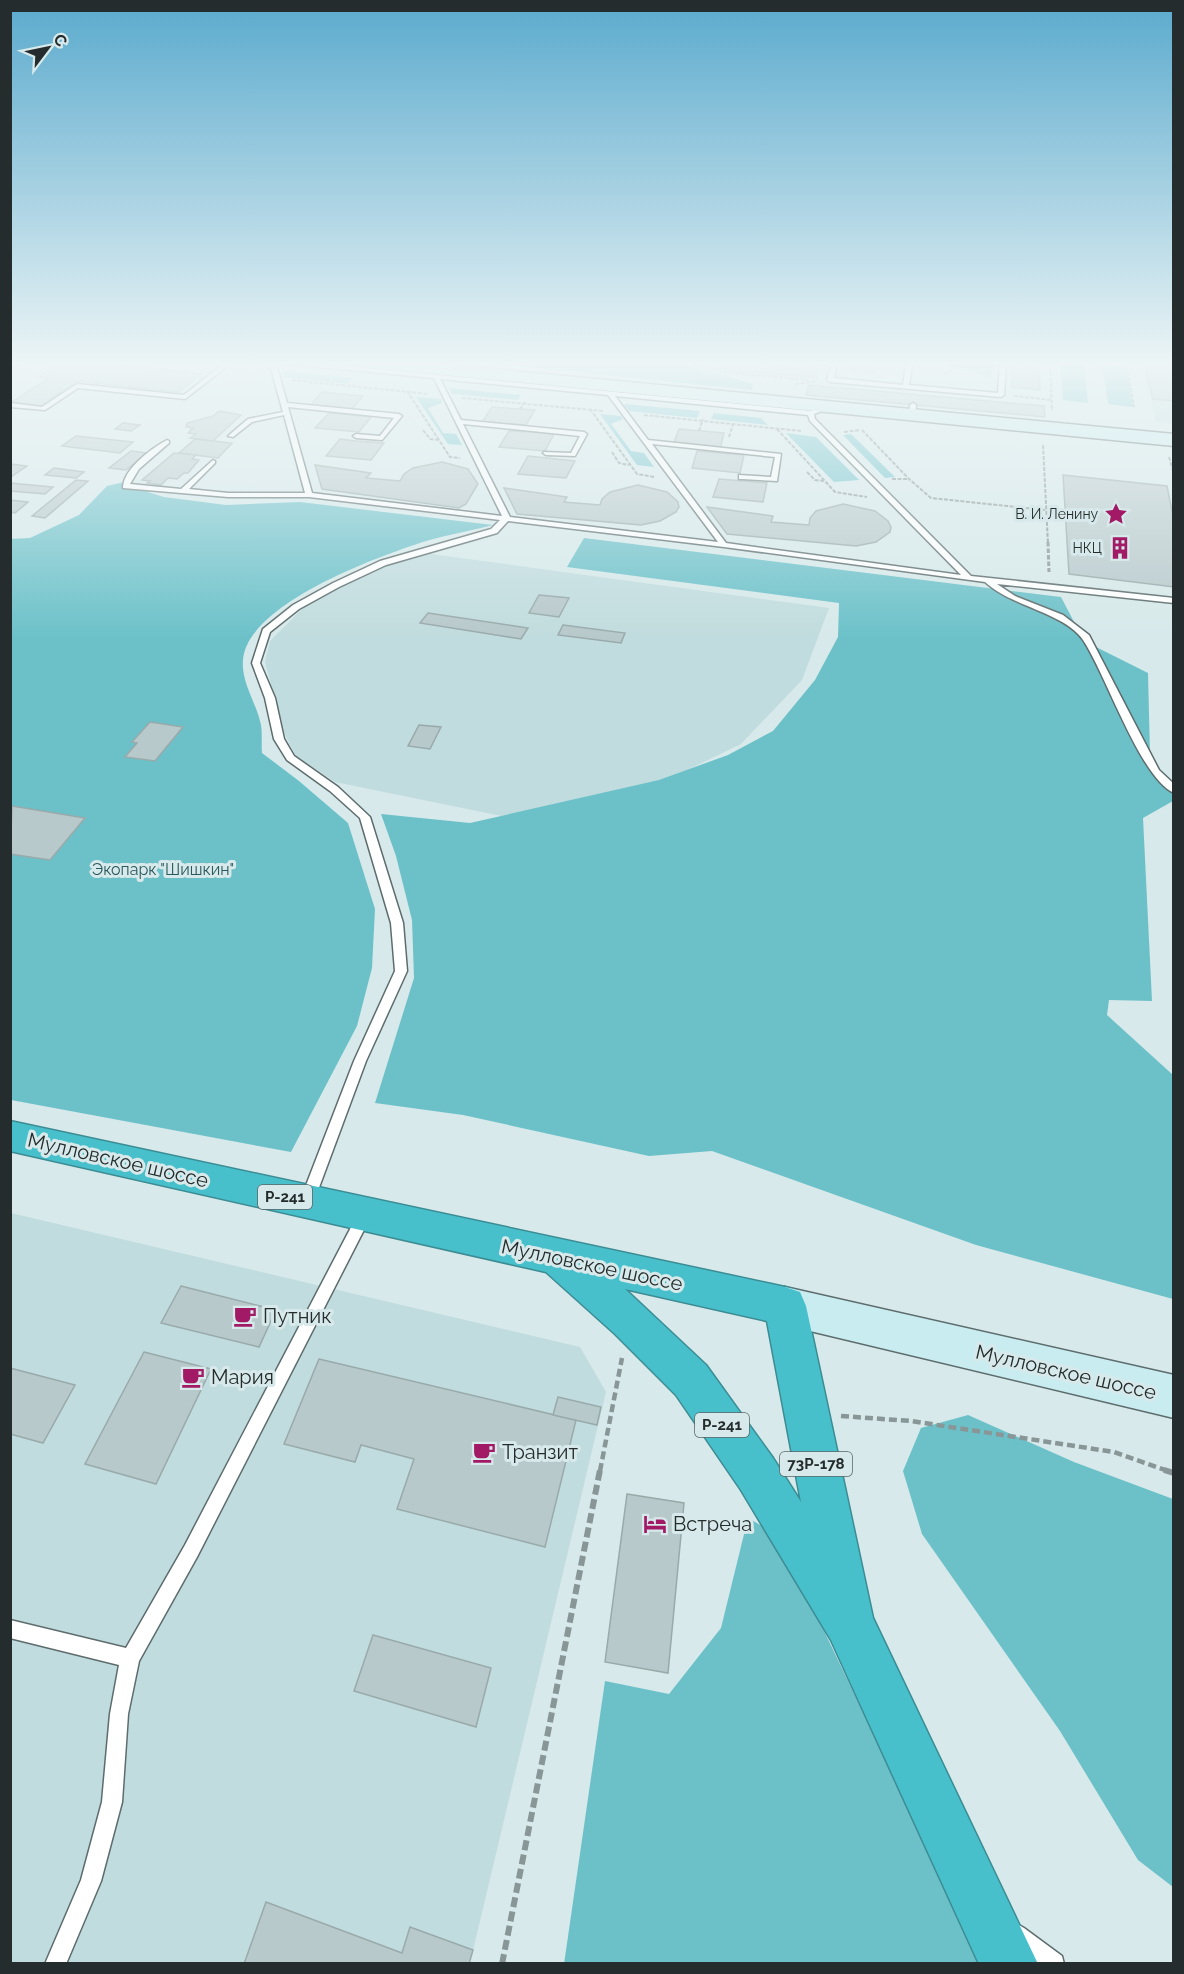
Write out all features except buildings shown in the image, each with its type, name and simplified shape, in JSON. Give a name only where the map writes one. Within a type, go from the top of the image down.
[{"type":"highway","name":"Мулловское шоссе","points":[[10,1136],[785,1306]]},
{"type":"highway","name":"Р-241","points":[[559,1258],[630,1320],[691,1380],[756,1474],[849,1622],[1009,1964]]},
{"type":"highway","name":"73Р-178","points":[[785,1306],[849,1622]]},
{"type":"main road","name":"Мулловское шоссе","points":[[785,1306],[1173,1397]]},
{"type":"lane","points":[[154,453],[138,467],[126,486],[182,492],[309,495],[724,545],[969,578],[1173,601]]},
{"type":"lane","points":[[297,453],[309,495]]},
{"type":"lane","points":[[475,453],[507,518]]},
{"type":"lane","points":[[548,453],[573,455],[574,453]]},
{"type":"lane","points":[[655,453],[724,545]]},
{"type":"lane","points":[[742,477],[774,479],[779,455],[760,453]]},
{"type":"lane","points":[[845,453],[969,578]]},
{"type":"lane","points":[[182,492],[213,462]]},
{"type":"lane","points":[[307,1202],[360,1061],[401,971],[397,923],[365,817],[334,789],[290,758],[279,739],[270,698],[256,663],[266,630],[296,607],[383,562],[494,531],[507,518]]},
{"type":"lane","points":[[987,580],[1012,597],[1059,617],[1086,637],[1155,772],[1173,790]]},
{"type":"lane","points":[[55,1964],[91,1881],[112,1802],[119,1714],[130,1658],[191,1551],[365,1215]]},
{"type":"lane","points":[[10,1629],[130,1658]]},
{"type":"lane","points":[[983,1908],[1054,1964]]},
{"type":"path","points":[[447,453],[450,457],[479,461]]},
{"type":"path","points":[[613,453],[619,463],[630,465]]},
{"type":"path","points":[[621,453],[637,474],[675,480]]},
{"type":"path","points":[[800,453],[835,492],[891,501]]},
{"type":"path","points":[[884,453],[931,498],[1045,510]]},
{"type":"path","points":[[1043,453],[1047,553]]},
{"type":"path","points":[[1171,453],[1173,474]]},
{"type":"path","points":[[807,472],[814,480],[825,481]]},
{"type":"path","points":[[502,1964],[630,1320]]},
{"type":"path","points":[[806,1413],[911,1421],[1114,1452],[1173,1473]]},
{"type":"shaded area","points":[[431,554],[829,608],[802,680],[741,744],[565,829],[335,782],[296,756],[284,733],[265,662],[270,641],[303,608],[360,577],[394,563]]},
{"type":"shaded area","points":[[11,1213],[580,1347],[606,1392],[470,1963],[11,1964]]},
{"type":"green space","points":[[628,453],[644,453],[654,467],[637,465]]},
{"type":"green space","points":[[806,453],[832,453],[859,480],[834,482]]},
{"type":"green space","points":[[861,453],[871,453],[895,477],[885,478]]},
{"type":"green space","name":"Экопарк \"Шишкин\"","points":[[124,482],[164,497],[226,505],[300,502],[493,525],[414,545],[369,562],[313,588],[265,621],[250,640],[243,660],[244,676],[261,725],[262,753],[348,823],[375,909],[372,968],[357,1026],[291,1152],[11,1100],[10,539],[30,538],[79,515],[107,486]]},
{"type":"green space","points":[[584,538],[1061,597],[1084,641],[1148,673],[1150,755],[1174,792],[1173,801],[1143,818],[1152,1001],[1109,1000],[1107,1015],[1173,1075],[1173,1299],[976,1245],[712,1151],[649,1156],[463,1115],[375,1103],[414,978],[412,920],[396,856],[381,814],[470,823],[659,780],[728,755],[773,731],[815,680],[838,637],[839,603],[567,567]]},
{"type":"green space","points":[[968,1415],[1074,1462],[1173,1499],[1173,1887],[1138,1860],[1060,1731],[922,1534],[903,1471],[921,1428]]},
{"type":"green space","points":[[748,1518],[771,1531],[804,1589],[983,1963],[564,1964],[605,1681],[669,1694],[721,1628]]},
{"type":"place","name":"В. И. Ленину","points":[[1116,514]]},
{"type":"place","name":"НКЦ","points":[[1120,548]]},
{"type":"place","name":"Путник","points":[[245,1316]]},
{"type":"place","name":"Мария","points":[[193,1377]]},
{"type":"place","name":"Транзит","points":[[484,1452]]},
{"type":"place","name":"Встреча","points":[[655,1524]]}]
